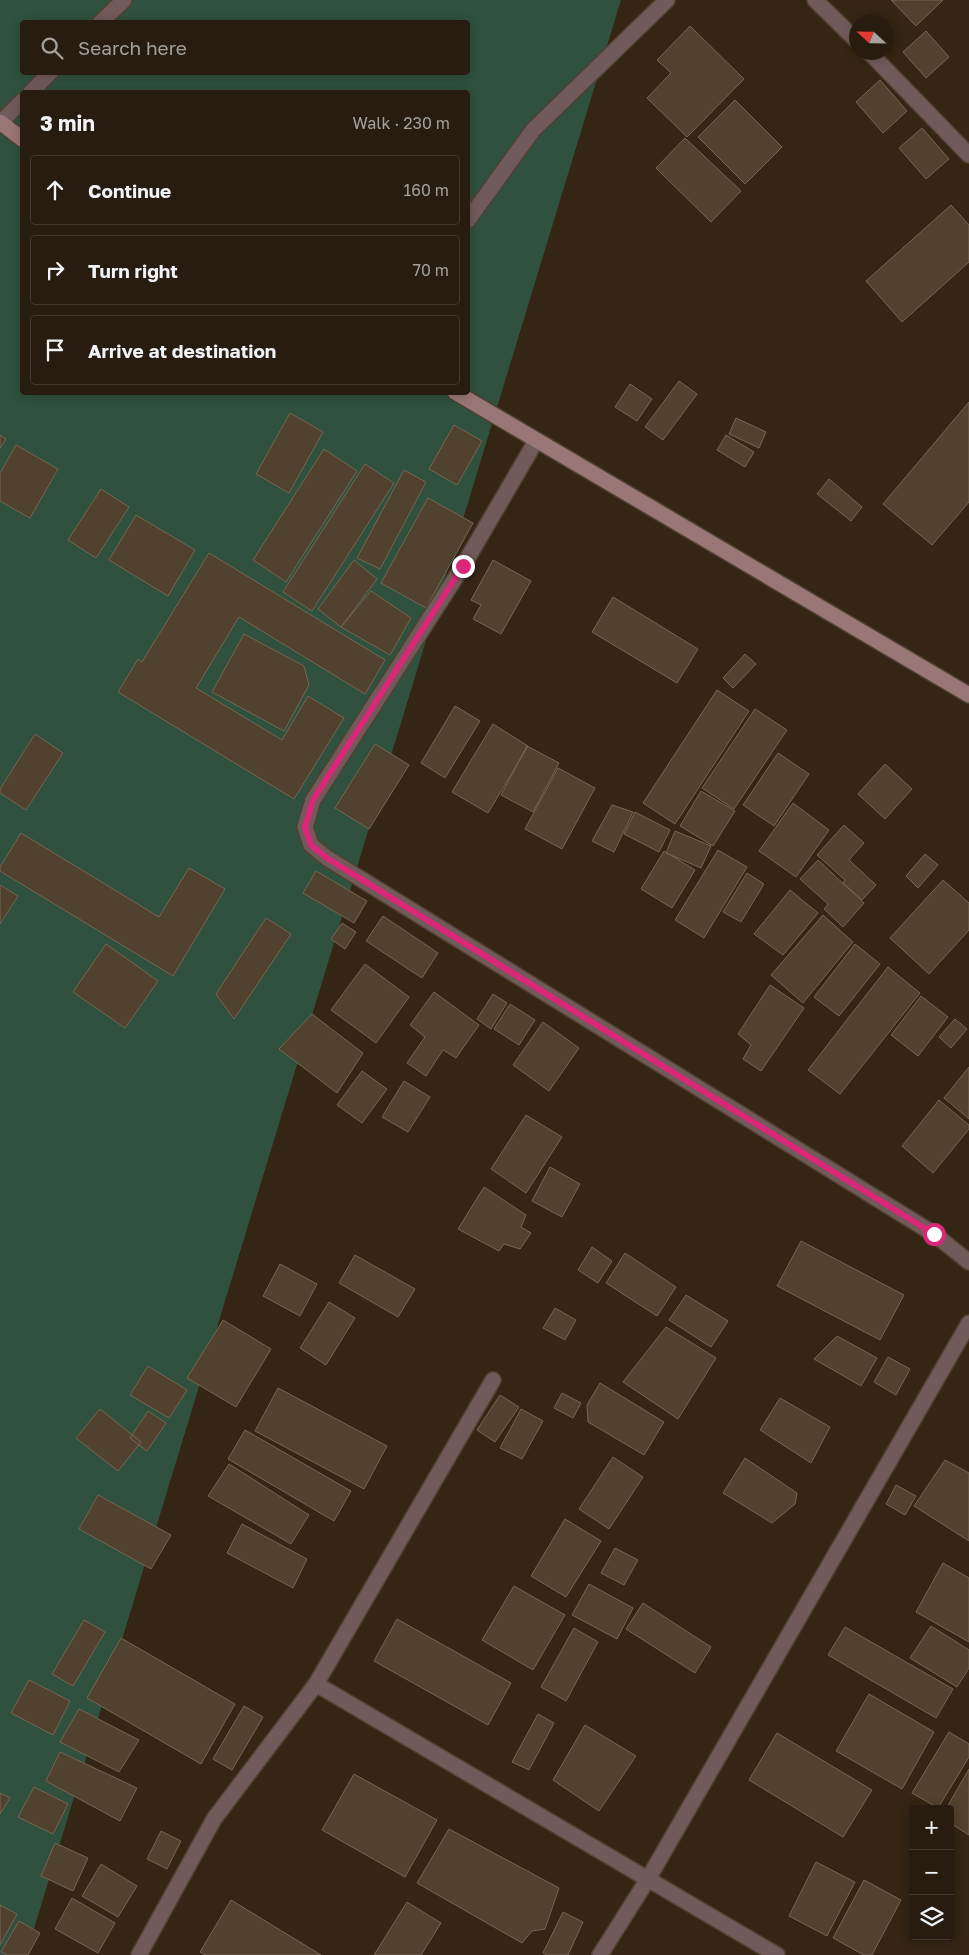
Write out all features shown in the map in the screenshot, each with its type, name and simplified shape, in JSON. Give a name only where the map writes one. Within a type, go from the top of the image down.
[{"type":"street","points":[[104,20],[124,0]]},
{"type":"street","points":[[470,217],[532,130],[667,0]]},
{"type":"street","points":[[815,0],[849,33]]},
{"type":"street","points":[[877,60],[969,155]]},
{"type":"street","points":[[33,90],[48,75]]},
{"type":"street","points":[[20,103],[1,122],[20,136]]},
{"type":"street","points":[[460,395],[969,695]]},
{"type":"street","points":[[536,441],[463,566],[313,800],[305,827],[311,845],[327,858],[934,1234],[969,1262]]},
{"type":"street","points":[[600,1955],[648,1879],[969,1323]]},
{"type":"street","points":[[139,1955],[214,1820],[316,1684],[493,1380]]},
{"type":"street","points":[[316,1684],[778,1955]]},
{"type":"green space","points":[[0,0],[621,0],[26,1955],[0,1955]]},
{"type":"building","points":[[891,0],[943,0],[916,26]]},
{"type":"building","points":[[690,26],[744,79],[687,137],[647,98],[671,73],[657,60]]},
{"type":"building","points":[[926,31],[949,57],[926,78],[903,52]]},
{"type":"building","points":[[880,80],[907,111],[883,133],[856,102]]},
{"type":"building","points":[[735,100],[782,147],[745,184],[698,137]]},
{"type":"building","points":[[922,128],[949,159],[926,179],[899,148]]},
{"type":"building","points":[[685,138],[741,191],[711,222],[656,168]]},
{"type":"building","points":[[951,205],[969,225],[969,262],[902,322],[866,281]]},
{"type":"building","points":[[679,381],[697,394],[663,440],[645,427]]},
{"type":"building","points":[[630,384],[652,399],[637,421],[615,407]]},
{"type":"building","points":[[969,402],[969,502],[932,545],[883,504]]},
{"type":"building","points":[[290,413],[323,432],[289,493],[256,474]]},
{"type":"building","points":[[736,418],[766,432],[759,448],[729,434]]},
{"type":"building","points":[[454,425],[482,441],[457,485],[429,469]]},
{"type":"building","points":[[0,435],[6,439],[0,448]]},
{"type":"building","points":[[726,435],[754,452],[745,467],[717,450]]},
{"type":"building","points":[[16,445],[58,469],[30,518],[0,501],[0,473]]},
{"type":"building","points":[[324,449],[357,471],[286,582],[253,560]]},
{"type":"building","points":[[365,464],[394,483],[312,611],[283,592]]},
{"type":"building","points":[[404,470],[426,482],[380,569],[357,558]]},
{"type":"building","points":[[829,479],[862,507],[851,521],[817,494]]},
{"type":"building","points":[[101,489],[129,507],[96,558],[68,540]]},
{"type":"building","points":[[428,498],[473,523],[426,608],[381,583]]},
{"type":"building","points":[[136,515],[195,550],[168,596],[109,560]]},
{"type":"building","points":[[209,553],[385,660],[365,694],[239,617],[196,688],[282,740],[308,696],[344,718],[294,799],[118,692],[138,659],[142,662]]},
{"type":"building","points":[[354,560],[377,579],[341,627],[318,609]]},
{"type":"building","points":[[493,560],[531,581],[501,634],[473,619],[481,605],[471,600]]},
{"type":"building","points":[[371,591],[411,618],[390,655],[341,627]]},
{"type":"building","points":[[613,597],[698,649],[677,683],[592,632]]},
{"type":"building","points":[[244,634],[304,666],[309,685],[284,731],[212,692]]},
{"type":"building","points":[[745,654],[756,664],[733,688],[723,678]]},
{"type":"building","points":[[717,690],[749,711],[675,824],[643,803]]},
{"type":"building","points":[[455,706],[480,721],[445,778],[421,763]]},
{"type":"building","points":[[755,709],[787,730],[734,809],[702,788]]},
{"type":"building","points":[[493,724],[528,746],[488,813],[452,792]]},
{"type":"building","points":[[35,734],[63,753],[26,810],[0,793],[0,789]]},
{"type":"building","points":[[375,744],[409,765],[369,829],[335,808]]},
{"type":"building","points":[[527,746],[559,763],[533,812],[501,795]]},
{"type":"building","points":[[778,753],[809,774],[774,826],[743,805]]},
{"type":"building","points":[[885,764],[912,789],[885,819],[858,794]]},
{"type":"building","points":[[558,768],[595,788],[562,849],[525,829]]},
{"type":"building","points":[[701,791],[735,811],[713,846],[680,826]]},
{"type":"building","points":[[793,803],[829,830],[796,877],[759,851]]},
{"type":"building","points":[[612,805],[633,812],[614,852],[592,841]]},
{"type":"building","points":[[635,812],[670,830],[659,852],[624,834]]},
{"type":"building","points":[[844,825],[864,843],[849,860],[876,885],[862,900],[843,883],[845,880],[817,855]]},
{"type":"building","points":[[675,831],[711,846],[701,868],[666,853]]},
{"type":"building","points":[[21,833],[159,917],[189,868],[225,889],[173,976],[0,871],[0,867]]},
{"type":"building","points":[[718,850],[747,867],[704,938],[675,920]]},
{"type":"building","points":[[664,851],[695,870],[672,908],[641,889]]},
{"type":"building","points":[[925,854],[938,865],[918,888],[906,876]]},
{"type":"building","points":[[818,860],[864,903],[843,927],[824,909],[828,904],[800,879]]},
{"type":"building","points":[[316,871],[367,901],[354,923],[303,893]]},
{"type":"building","points":[[747,873],[764,884],[741,922],[723,912]]},
{"type":"building","points":[[943,880],[969,903],[969,930],[929,974],[890,938]]},
{"type":"building","points":[[0,885],[18,896],[0,924]]},
{"type":"building","points":[[790,890],[818,913],[783,955],[754,934]]},
{"type":"building","points":[[823,915],[853,942],[803,1003],[771,975]]},
{"type":"building","points":[[383,916],[438,953],[422,978],[366,941]]},
{"type":"building","points":[[266,918],[291,934],[234,1019],[216,994]]},
{"type":"building","points":[[342,923],[356,932],[345,949],[331,939]]},
{"type":"building","points":[[106,944],[158,981],[125,1028],[73,992]]},
{"type":"building","points":[[855,944],[880,964],[839,1016],[814,997]]},
{"type":"building","points":[[365,964],[409,997],[376,1043],[331,1010]]},
{"type":"building","points":[[888,967],[920,993],[840,1094],[808,1070]]},
{"type":"building","points":[[770,985],[804,1008],[761,1071],[743,1059],[751,1045],[738,1034]]},
{"type":"building","points":[[434,992],[479,1025],[456,1058],[443,1050],[426,1076],[407,1063],[425,1037],[410,1025]]},
{"type":"building","points":[[493,994],[507,1003],[491,1029],[477,1019]]},
{"type":"building","points":[[921,996],[948,1017],[918,1056],[891,1035]]},
{"type":"building","points":[[510,1004],[535,1020],[519,1045],[494,1029]]},
{"type":"building","points":[[312,1014],[363,1053],[337,1093],[279,1049]]},
{"type":"building","points":[[955,1019],[967,1029],[951,1048],[939,1037]]},
{"type":"building","points":[[543,1022],[579,1048],[549,1091],[513,1065]]},
{"type":"building","points":[[969,1067],[969,1119],[944,1098]]},
{"type":"building","points":[[362,1071],[387,1089],[362,1123],[337,1105]]},
{"type":"building","points":[[404,1081],[430,1097],[408,1132],[382,1117]]},
{"type":"building","points":[[939,1100],[969,1125],[969,1129],[933,1173],[902,1146]]},
{"type":"building","points":[[526,1115],[562,1137],[526,1193],[491,1169]]},
{"type":"building","points":[[550,1167],[580,1184],[562,1217],[532,1201]]},
{"type":"building","points":[[484,1187],[526,1215],[521,1227],[531,1233],[520,1249],[504,1244],[499,1251],[458,1229]]},
{"type":"building","points":[[801,1241],[904,1295],[880,1340],[777,1286]]},
{"type":"building","points":[[592,1247],[612,1261],[598,1283],[578,1270]]},
{"type":"building","points":[[625,1253],[676,1287],[657,1316],[606,1283]]},
{"type":"building","points":[[355,1255],[415,1289],[398,1317],[339,1283]]},
{"type":"building","points":[[280,1264],[317,1284],[300,1316],[263,1296]]},
{"type":"building","points":[[686,1295],[728,1321],[711,1347],[669,1320]]},
{"type":"building","points":[[329,1302],[355,1318],[326,1365],[300,1348]]},
{"type":"building","points":[[555,1308],[576,1320],[565,1340],[543,1328]]},
{"type":"building","points":[[223,1320],[271,1349],[236,1407],[187,1378]]},
{"type":"building","points":[[666,1327],[716,1358],[678,1419],[623,1382]]},
{"type":"building","points":[[837,1336],[877,1358],[861,1386],[814,1359]]},
{"type":"building","points":[[888,1357],[910,1369],[896,1395],[874,1382]]},
{"type":"building","points":[[148,1366],[187,1390],[169,1418],[130,1395]]},
{"type":"building","points":[[600,1383],[664,1422],[644,1455],[588,1422],[587,1405]]},
{"type":"building","points":[[278,1388],[387,1446],[364,1489],[255,1431]]},
{"type":"building","points":[[562,1393],[581,1403],[573,1418],[554,1408]]},
{"type":"building","points":[[500,1395],[519,1407],[495,1442],[477,1430]]},
{"type":"building","points":[[780,1398],[830,1427],[811,1463],[760,1430]]},
{"type":"building","points":[[100,1409],[141,1442],[118,1471],[76,1438]]},
{"type":"building","points":[[521,1409],[543,1421],[522,1459],[500,1448]]},
{"type":"building","points":[[148,1411],[166,1423],[147,1451],[130,1438]]},
{"type":"building","points":[[245,1430],[351,1491],[334,1521],[228,1459]]},
{"type":"building","points":[[613,1457],[643,1477],[609,1529],[579,1509]]},
{"type":"building","points":[[745,1458],[797,1493],[795,1504],[772,1523],[723,1493]]},
{"type":"building","points":[[945,1460],[969,1473],[969,1541],[914,1506]]},
{"type":"building","points":[[229,1464],[309,1515],[291,1544],[208,1496]]},
{"type":"building","points":[[896,1485],[916,1496],[905,1515],[886,1504]]},
{"type":"building","points":[[98,1495],[171,1535],[151,1569],[79,1529]]},
{"type":"building","points":[[565,1519],[601,1541],[566,1597],[531,1576]]},
{"type":"building","points":[[242,1524],[307,1559],[293,1588],[227,1553]]},
{"type":"building","points":[[615,1548],[638,1560],[624,1585],[601,1573]]},
{"type":"building","points":[[943,1563],[969,1578],[969,1642],[916,1612]]},
{"type":"building","points":[[589,1584],[633,1608],[617,1639],[572,1615]]},
{"type":"building","points":[[514,1586],[565,1615],[533,1670],[482,1640]]},
{"type":"building","points":[[643,1603],[711,1647],[695,1673],[626,1629]]},
{"type":"building","points":[[397,1619],[511,1683],[488,1725],[374,1661]]},
{"type":"building","points":[[84,1620],[105,1632],[73,1686],[52,1674]]},
{"type":"building","points":[[931,1626],[969,1650],[969,1668],[957,1687],[910,1658]]},
{"type":"building","points":[[845,1627],[953,1689],[936,1718],[828,1655]]},
{"type":"building","points":[[574,1628],[598,1642],[566,1701],[541,1687]]},
{"type":"building","points":[[121,1638],[235,1704],[201,1764],[87,1698]]},
{"type":"building","points":[[29,1680],[70,1701],[53,1735],[11,1713]]},
{"type":"building","points":[[869,1694],[934,1732],[902,1789],[836,1751]]},
{"type":"building","points":[[244,1706],[263,1717],[232,1770],[213,1759]]},
{"type":"building","points":[[79,1709],[139,1740],[119,1772],[60,1742]]},
{"type":"building","points":[[538,1714],[554,1723],[529,1770],[512,1762]]},
{"type":"building","points":[[585,1725],[636,1756],[599,1811],[553,1780]]},
{"type":"building","points":[[949,1732],[969,1744],[969,1757],[940,1805],[933,1805],[912,1793]]},
{"type":"building","points":[[777,1733],[872,1790],[843,1837],[749,1780]]},
{"type":"building","points":[[60,1752],[137,1788],[120,1821],[46,1781]]},
{"type":"building","points":[[969,1769],[969,1835],[954,1826],[954,1805],[948,1805]]},
{"type":"building","points":[[354,1774],[437,1820],[405,1877],[322,1830]]},
{"type":"building","points":[[34,1787],[68,1804],[53,1834],[18,1817]]},
{"type":"building","points":[[0,1793],[10,1798],[0,1814]]},
{"type":"building","points":[[449,1829],[559,1888],[545,1929],[532,1931],[522,1943],[417,1883]]},
{"type":"building","points":[[161,1831],[181,1841],[167,1869],[147,1859]]},
{"type":"building","points":[[55,1843],[88,1858],[73,1891],[41,1876]]},
{"type":"building","points":[[816,1862],[855,1882],[827,1936],[789,1916]]},
{"type":"building","points":[[101,1864],[137,1886],[118,1917],[82,1896]]},
{"type":"building","points":[[864,1880],[901,1900],[872,1955],[864,1955],[833,1938]]},
{"type":"building","points":[[72,1898],[115,1923],[98,1953],[55,1929]]},
{"type":"building","points":[[231,1900],[321,1955],[206,1955],[200,1952]]},
{"type":"building","points":[[407,1902],[441,1923],[421,1955],[374,1955]]},
{"type":"building","points":[[0,1905],[17,1914],[0,1945]]},
{"type":"building","points":[[563,1912],[583,1922],[568,1955],[547,1955],[543,1953]]},
{"type":"building","points":[[19,1921],[40,1933],[28,1955],[7,1955],[1,1952]]},
{"type":"route","points":[[463,566],[313,800],[305,827],[311,845],[327,858],[934,1234]]}]
